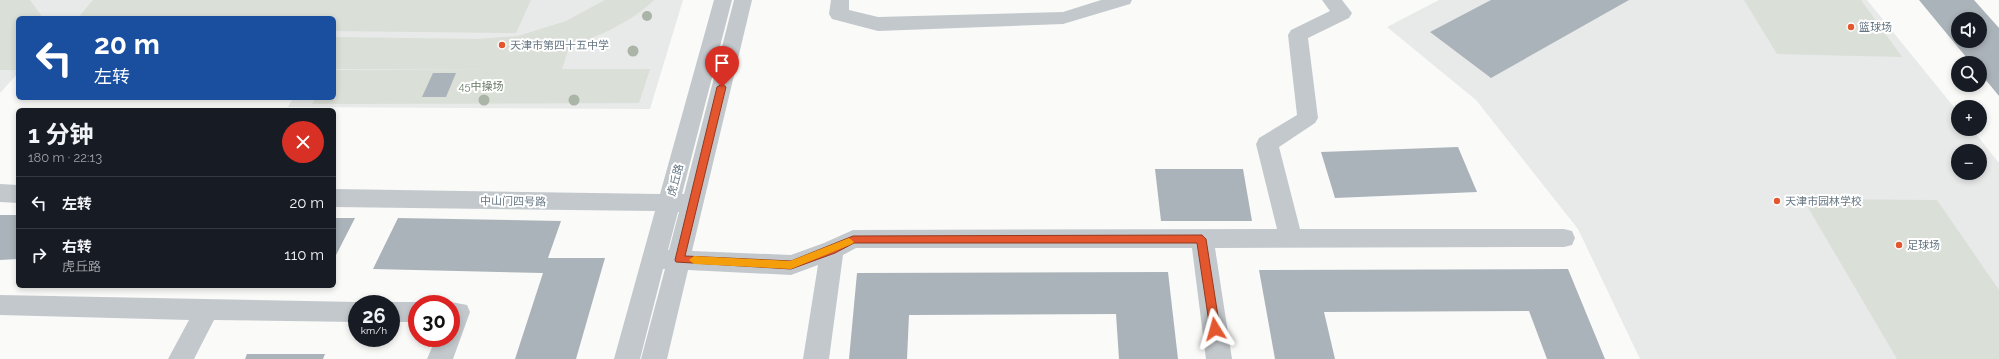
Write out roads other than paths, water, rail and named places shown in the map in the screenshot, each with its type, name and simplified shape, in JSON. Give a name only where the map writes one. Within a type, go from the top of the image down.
[{"type":"street","name":"虎丘路","points":[[627,359],[723,0]]},
{"type":"street","name":"虎丘路","points":[[654,359],[680,260],[692,203],[743,0]]},
{"type":"street","points":[[840,0],[839,14],[878,24],[1063,18],[1123,0]]},
{"type":"street","points":[[1291,238],[1266,144],[1308,118],[1298,35],[1342,14],[1331,0]]},
{"type":"street","points":[[0,194],[16,194]]},
{"type":"street","name":"中山门四号路","points":[[336,198],[692,203]]},
{"type":"street","points":[[654,260],[791,265],[832,250],[853,240],[1564,238]]},
{"type":"street","points":[[1202,239],[1219,359]]},
{"type":"street","points":[[816,359],[832,250]]},
{"type":"street","points":[[0,305],[348,312]]},
{"type":"street","points":[[181,359],[207,310]]},
{"type":"street","points":[[440,359],[445,347]]},
{"type":"place","name":"篮球场","points":[[1851,27]]},
{"type":"place","name":"天津市第四十五中学","points":[[502,45]]},
{"type":"place","name":"天津市园林学校","points":[[1777,201]]},
{"type":"place","name":"足球场","points":[[1899,245]]},
{"type":"park label","name":"45中操场","points":[[481,86]]}]
